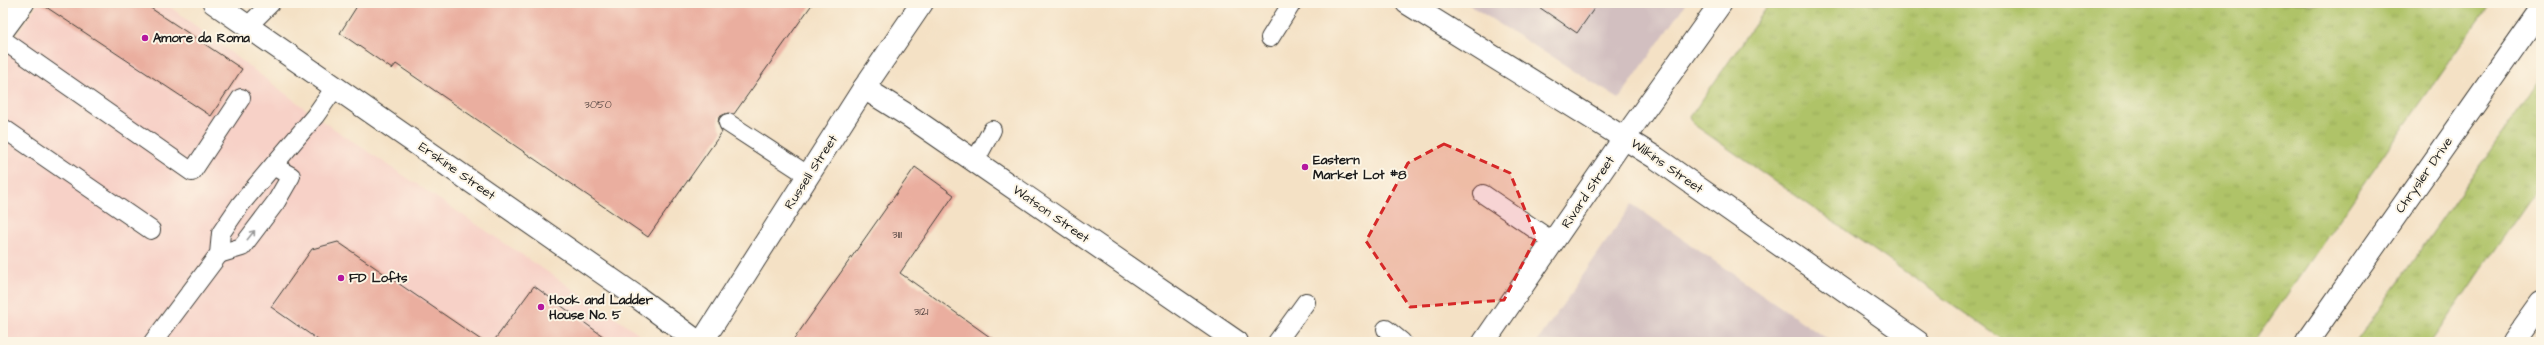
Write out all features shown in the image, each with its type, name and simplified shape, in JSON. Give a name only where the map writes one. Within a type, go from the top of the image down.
[{"type":"main road","points":[[3,30],[23,3]]},
{"type":"main road","name":"Erskine Street","points":[[214,3],[336,86],[698,342]]},
{"type":"main road","name":"Russell Street","points":[[702,342],[864,88],[922,3]]},
{"type":"main road","name":"Wilkins Street","points":[[1407,3],[1625,137],[1918,342]]},
{"type":"main road","name":"Rivard Street","points":[[1484,342],[1625,137],[1720,3]]},
{"type":"main road","name":"Chrysler Drive","points":[[2307,342],[2541,9]]},
{"type":"main road","name":"Watson Street","points":[[864,88],[975,161],[1237,342]]},
{"type":"main road","points":[[2513,342],[2541,303]]},
{"type":"lane","points":[[248,26],[271,3]]},
{"type":"lane","points":[[1270,38],[1292,3]]},
{"type":"lane","points":[[3,40],[192,172],[241,98]]},
{"type":"lane","points":[[153,342],[219,254],[221,233],[240,205],[274,166],[336,86]]},
{"type":"lane","points":[[728,123],[809,176]]},
{"type":"lane","points":[[3,128],[151,230]]},
{"type":"lane","points":[[975,161],[992,130]]},
{"type":"lane","points":[[219,254],[242,247],[276,202],[291,176],[274,166]]},
{"type":"lane","points":[[1483,194],[1554,242]]},
{"type":"lane","points":[[1277,342],[1306,302]]},
{"type":"lane","points":[[1386,329],[1402,342]]},
{"type":"highlighted area","points":[[1444,144],[1510,173],[1536,237],[1504,300],[1410,307],[1366,241],[1408,163]]},
{"type":"shaded area","points":[[38,3],[165,3],[315,116],[637,332],[641,342],[3,342],[3,55]]},
{"type":"shaded area","points":[[1466,3],[1686,3],[1619,99]]},
{"type":"shaded area","points":[[1632,204],[1831,342],[1537,342]]},
{"type":"green space","points":[[1770,3],[2490,3],[2254,342],[2006,342],[1693,124],[1690,117]]},
{"type":"green space","points":[[2541,78],[2541,183],[2431,342],[2356,342]]},
{"type":"building","points":[[40,3],[143,3],[242,69],[211,116]]},
{"type":"building","points":[[359,3],[813,3],[734,114],[728,113],[719,117],[718,123],[722,132],[648,237],[396,64],[392,69],[340,33]]},
{"type":"building","points":[[1533,3],[1598,3],[1577,33]]},
{"type":"building","points":[[915,167],[954,195],[900,273],[997,342],[792,342]]},
{"type":"building","name":"FD Lofts","points":[[338,242],[484,342],[321,342],[271,307],[312,249]]},
{"type":"building","name":"Hook and Ladder House No. 5","points":[[534,286],[611,342],[493,342]]},
{"type":"place","name":"Amore da Roma","points":[[145,38]]},
{"type":"place","name":"Eastern Market Lot #8","points":[[1305,167]]},
{"type":"place","name":"FD Lofts","points":[[341,278]]},
{"type":"place","name":"Hook and Ladder House No. 5","points":[[541,307]]}]
